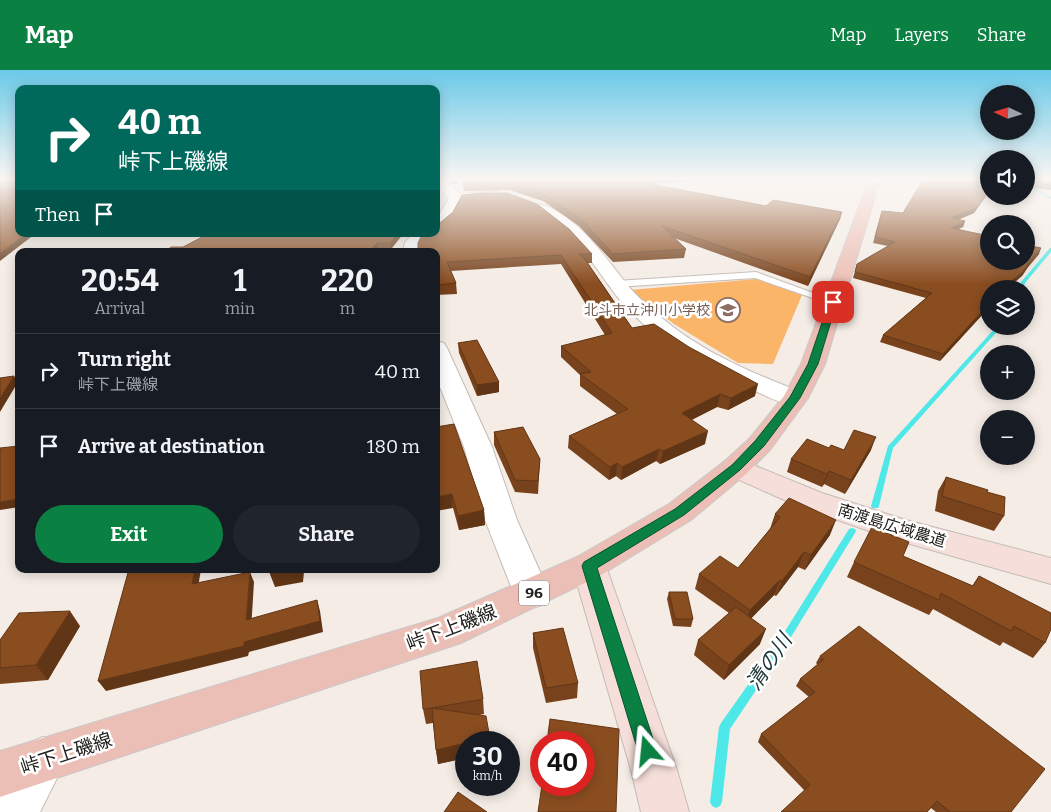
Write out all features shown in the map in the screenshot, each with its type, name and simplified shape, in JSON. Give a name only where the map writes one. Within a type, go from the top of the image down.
[{"type":"main road","name":"峠下上磯線","points":[[0,774],[447,632],[589,566],[680,512],[736,467],[760,444],[795,398],[813,364],[863,215]]},
{"type":"street","points":[[549,215],[578,235],[616,284],[652,320],[691,347],[768,388],[795,398]]},
{"type":"street","points":[[411,248],[412,244],[418,237]]},
{"type":"street","points":[[440,366],[478,447],[501,520],[532,594]]},
{"type":"street","name":"南渡島広域農道","points":[[736,467],[811,500],[902,530],[1051,571]]},
{"type":"street","points":[[589,566],[651,761],[665,812]]},
{"type":"street","points":[[14,812],[43,760]]},
{"type":"lane","points":[[616,284],[756,275],[833,302]]},
{"type":"shaded area","points":[[756,279],[802,295],[773,364],[738,363],[674,324],[630,290]]},
{"type":"building","points":[[0,215],[15,215],[15,237],[22,237],[0,253]]},
{"type":"building","points":[[450,215],[551,215],[569,229],[592,254],[579,254],[584,258],[632,328],[654,324],[689,347],[758,384],[731,398],[720,394],[682,413],[708,431],[663,451],[659,449],[622,467],[617,463],[610,467],[569,436],[628,409],[580,374],[591,372],[561,346],[612,333],[561,255],[447,262],[456,283],[440,285],[440,248],[418,248],[418,243],[421,237],[440,237],[441,222]]},
{"type":"building","points":[[575,215],[841,215],[810,277],[662,226],[686,249],[613,254]]},
{"type":"building","points":[[881,215],[959,215],[951,218],[965,221],[951,228],[980,234],[980,270],[1025,270],[1013,280],[980,280],[980,314],[943,354],[883,335],[932,293],[855,272],[857,264],[895,242],[875,237]]},
{"type":"building","points":[[202,237],[395,237],[390,243],[377,243],[372,248],[170,248],[183,247]]},
{"type":"building","points":[[1035,247],[1041,248],[1035,255]]},
{"type":"building","points":[[477,340],[499,382],[477,385],[458,343]]},
{"type":"building","points":[[14,376],[0,398],[0,378]]},
{"type":"building","points":[[454,424],[484,510],[458,516],[452,494],[440,496],[440,426]]},
{"type":"building","points":[[523,427],[540,459],[538,481],[515,480],[494,432]]},
{"type":"building","points":[[854,430],[876,437],[851,480],[829,471],[827,474],[791,459],[807,439],[829,448],[831,445],[844,450]]},
{"type":"building","points":[[15,446],[15,500],[0,502],[0,448]]},
{"type":"building","points":[[946,477],[1005,497],[1004,516],[942,496]]},
{"type":"building","points":[[789,498],[836,520],[811,555],[804,552],[782,581],[780,580],[750,610],[699,574],[720,556],[738,568],[780,517],[775,514]]},
{"type":"building","points":[[872,527],[909,542],[903,556],[973,586],[979,576],[1051,613],[1051,629],[1045,643],[1014,626],[1011,631],[941,593],[939,600],[854,562]]},
{"type":"building","points":[[128,573],[194,573],[192,584],[250,573],[246,620],[317,600],[320,621],[244,642],[244,646],[98,681]]},
{"type":"building","points":[[669,592],[687,592],[693,619],[675,619]]},
{"type":"building","points":[[736,607],[766,629],[729,665],[698,640]]},
{"type":"building","points":[[70,611],[36,665],[0,668],[0,640],[19,613]]},
{"type":"building","points":[[859,626],[1045,769],[1011,812],[950,812],[937,801],[927,812],[781,812],[810,785],[761,734],[815,692],[800,679],[824,659],[820,656]]},
{"type":"building","points":[[563,628],[578,683],[546,688],[533,633]]},
{"type":"building","points":[[477,661],[483,699],[423,709],[420,671]]},
{"type":"building","points":[[432,708],[486,716],[489,731],[455,731],[455,746],[436,750]]},
{"type":"building","points":[[550,719],[619,729],[616,812],[538,812],[540,796],[595,796],[595,731],[548,731]]},
{"type":"building","points":[[455,796],[464,796],[487,812],[444,812]]},
{"type":"waterway","name":"清の川","points":[[1025,280],[1051,249]]},
{"type":"waterway","name":"清の川","points":[[875,506],[890,447],[992,335]]},
{"type":"waterway","name":"清の川","points":[[716,802],[725,727],[780,647],[852,531]]},
{"type":"place","name":"北斗市立沖川小学校","points":[[728,310]]},
{"type":"route","points":[[648,751],[589,566],[680,512],[736,467],[760,444],[795,398],[813,364],[833,302]]}]
